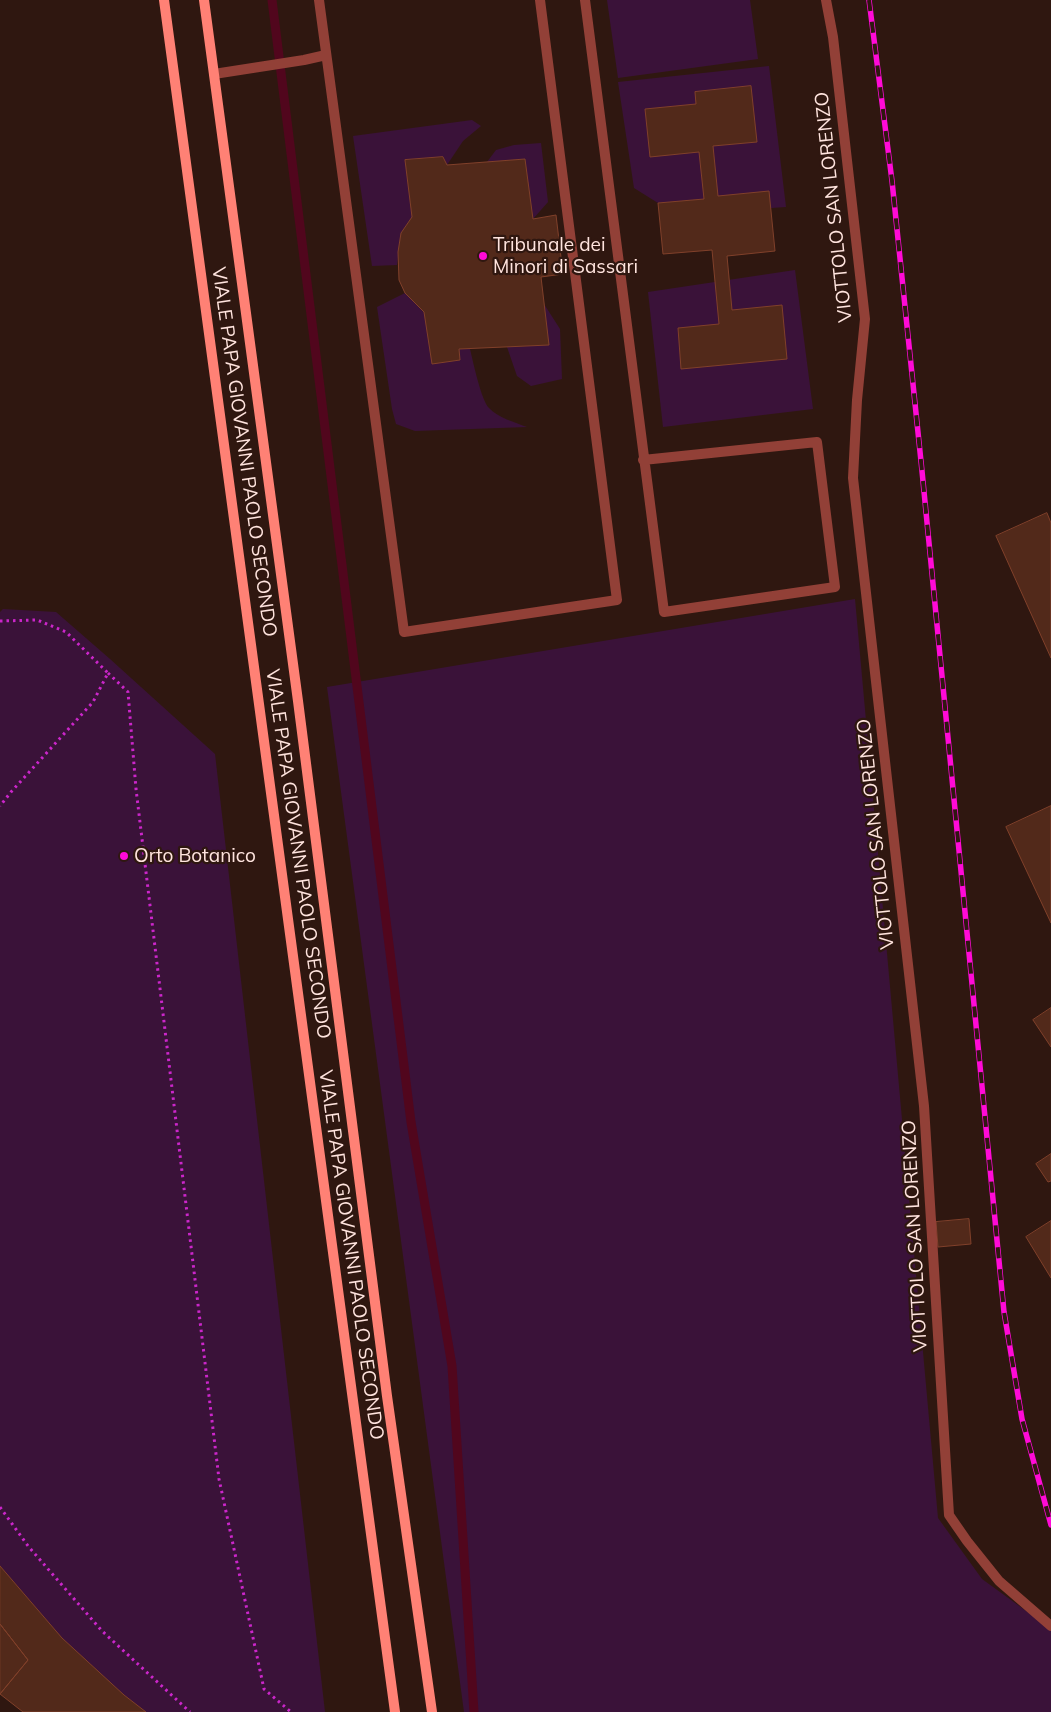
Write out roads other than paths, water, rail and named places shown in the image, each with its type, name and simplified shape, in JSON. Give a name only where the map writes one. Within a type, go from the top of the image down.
[{"type":"main road","name":"VIALE PAPA GIOVANNI PAOLO SECONDO","points":[[164,0],[395,1712]]},
{"type":"main road","name":"VIALE PAPA GIOVANNI PAOLO SECONDO","points":[[204,0],[298,701],[387,1396],[432,1712]]},
{"type":"street","points":[[318,0],[404,632],[617,600],[540,0]]},
{"type":"street","points":[[585,0],[643,460],[664,612],[835,587],[817,442],[643,460]]},
{"type":"street","name":"VIOTTOLO SAN LORENZO","points":[[826,0],[833,37],[865,319],[857,400],[854,478],[924,1106],[949,1515],[967,1541],[999,1580],[1051,1626]]},
{"type":"street","points":[[214,74],[326,55]]},
{"type":"waterway","points":[[272,0],[411,1122],[452,1366],[474,1712]]},
{"type":"railway","points":[[869,0],[892,181],[922,471],[1004,1312],[1022,1419],[1051,1525]]},
{"type":"place","name":"Tribunale dei Minori di Sassari","points":[[483,256]]},
{"type":"place","name":"Orto Botanico","points":[[124,856]]}]
